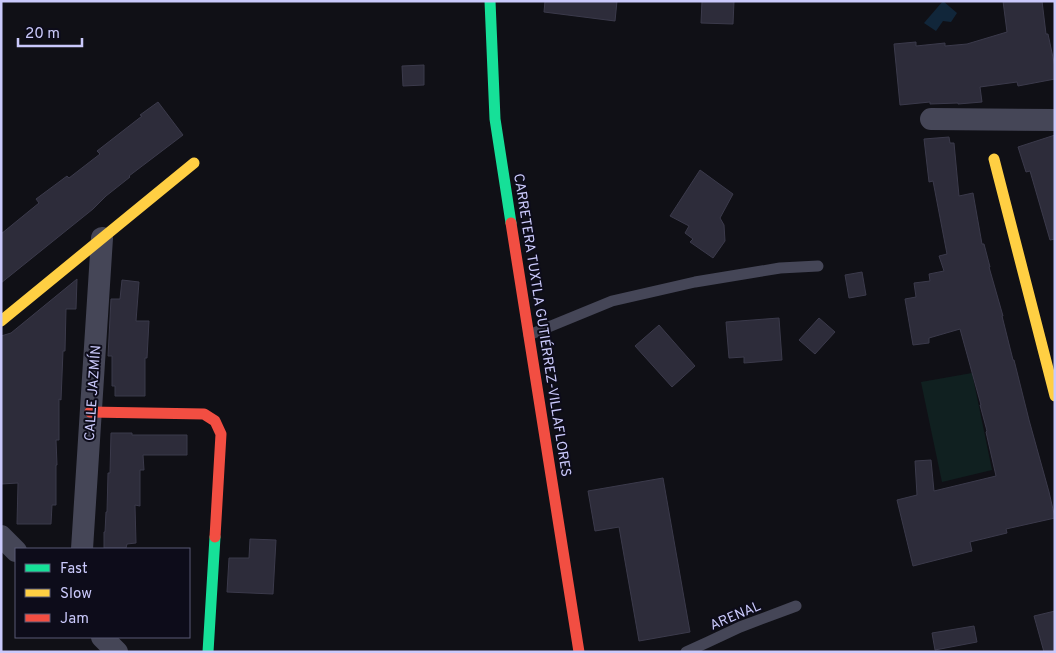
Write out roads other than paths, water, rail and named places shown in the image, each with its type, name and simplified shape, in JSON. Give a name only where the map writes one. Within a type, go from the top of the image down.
[{"type":"street","name":"CARRETERA TUXTLA GUTIÉRREZ-VILLAFLORES","points":[[490,1],[495,119],[579,652]]},
{"type":"street","points":[[931,120],[1055,120]]},
{"type":"street","points":[[994,159],[1055,396]]},
{"type":"street","points":[[1,321],[194,163]]},
{"type":"street","name":"CALLE JAZMÍN","points":[[82,548],[102,238]]},
{"type":"street","points":[[90,412],[204,414],[215,421],[221,434],[208,652]]},
{"type":"street","points":[[1,536],[15,551]]},
{"type":"street","points":[[103,638],[117,652]]},
{"type":"lane","points":[[529,335],[612,301],[695,282],[780,268],[818,266]]},
{"type":"lane","name":"ARENAL","points":[[686,652],[740,627],[796,606]]},
{"type":"water","points":[[943,1],[957,13],[951,22],[943,21],[936,31],[924,23]]}]
